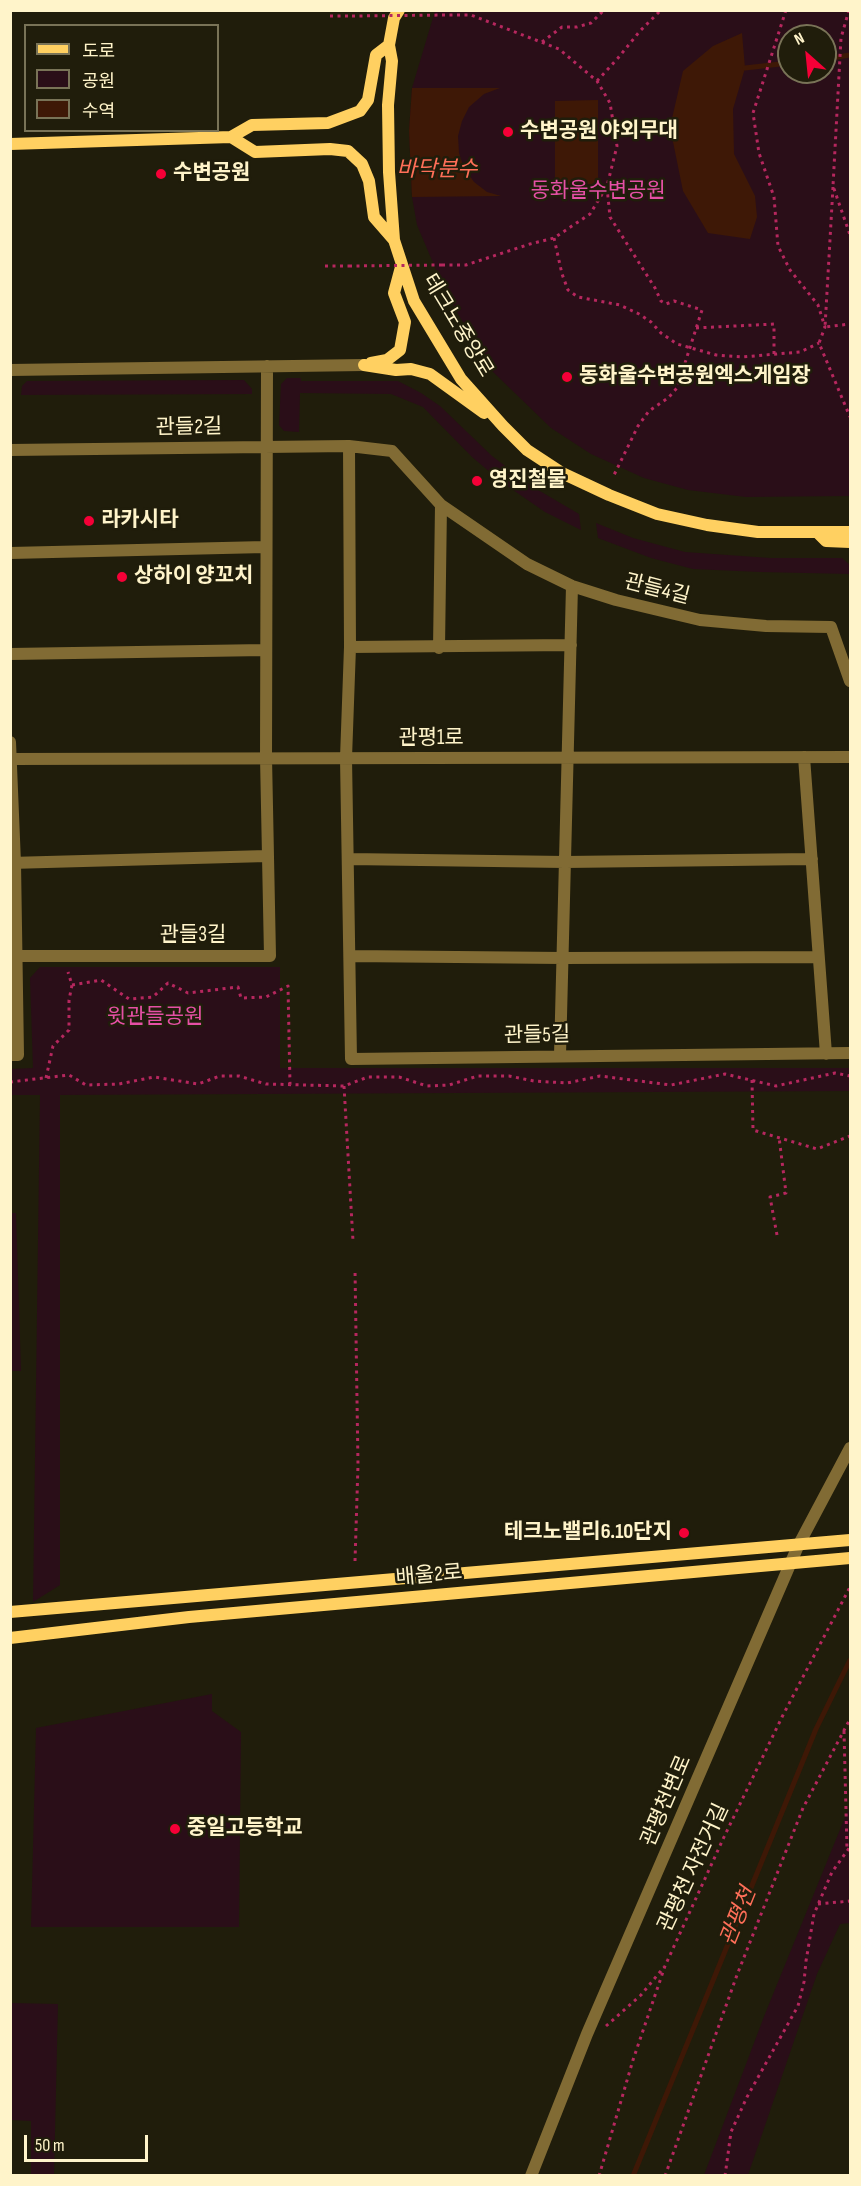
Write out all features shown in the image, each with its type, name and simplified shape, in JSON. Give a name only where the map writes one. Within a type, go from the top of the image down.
[{"type":"main road","name":"테크노중앙로","points":[[396,13],[389,45],[392,61],[388,105],[389,172],[394,240],[414,301],[461,379],[527,450],[562,473],[657,514],[707,525],[758,532],[850,532]]},
{"type":"main road","points":[[10,144],[231,137],[252,125],[328,123],[360,111],[368,100],[376,56],[389,45]]},
{"type":"main road","points":[[231,137],[255,152],[330,149],[348,151],[362,164],[369,181],[374,217],[394,240]]},
{"type":"main road","points":[[364,364],[387,360],[400,350],[405,322],[394,293],[401,267]]},
{"type":"main road","points":[[364,364],[396,370],[411,369],[430,374],[503,426]]},
{"type":"main road","points":[[817,531],[826,541],[850,542]]},
{"type":"main road","name":"배울2로","points":[[10,1612],[847,1540]]},
{"type":"main road","name":"배울2로","points":[[10,1638],[189,1617],[850,1558]]},
{"type":"street","points":[[10,370],[364,364]]},
{"type":"street","points":[[266,757],[267,366]]},
{"type":"street","points":[[346,758],[350,647],[349,446]]},
{"type":"street","name":"관들2길","points":[[10,450],[349,446]]},
{"type":"street","name":"관들4길","points":[[349,446],[392,451],[441,505],[527,564],[572,586],[616,600],[700,620],[766,626],[831,627],[850,681]]},
{"type":"street","points":[[439,648],[441,505]]},
{"type":"street","points":[[10,553],[265,547]]},
{"type":"street","points":[[560,1055],[572,586]]},
{"type":"street","points":[[350,647],[439,648],[572,645]]},
{"type":"street","points":[[10,654],[266,650]]},
{"type":"street","points":[[10,742],[18,1055],[10,1055]]},
{"type":"street","name":"관평1로","points":[[11,759],[266,757],[569,759],[850,756]]},
{"type":"street","name":"관들3길","points":[[14,956],[270,956],[266,757]]},
{"type":"street","points":[[804,757],[826,1053]]},
{"type":"street","name":"관들5길","points":[[346,758],[351,1059],[850,1053]]},
{"type":"street","points":[[13,863],[267,856]]},
{"type":"street","points":[[349,859],[565,862],[812,859]]},
{"type":"street","points":[[350,956],[818,957]]},
{"type":"street","name":"관평천변로","points":[[531,2175],[587,2034],[798,1546],[850,1448]]},
{"type":"path","points":[[542,42],[562,27],[577,27],[591,23],[604,10]]},
{"type":"path","points":[[597,81],[661,10]]},
{"type":"path","points":[[786,10],[753,113],[759,153],[774,197],[778,246],[790,270],[818,305],[825,327]]},
{"type":"path","points":[[849,10],[841,45],[825,327],[819,343],[850,417]]},
{"type":"path","points":[[325,267],[466,265],[554,238],[590,214],[607,186],[617,146],[610,103],[597,81],[558,49],[471,15],[330,16]]},
{"type":"path","points":[[607,186],[610,217],[661,301],[666,304],[674,301],[702,309],[677,388],[668,398],[649,411],[638,426],[614,475]]},
{"type":"path","points":[[833,186],[850,235]]},
{"type":"path","points":[[554,238],[568,290],[578,297],[620,305],[639,314],[676,344],[716,355],[742,357],[800,352],[819,343]]},
{"type":"path","points":[[696,328],[774,324],[774,354]]},
{"type":"path","points":[[825,327],[850,324]]},
{"type":"path","points":[[46,1078],[53,1046],[69,1030],[69,1000],[72,985],[68,972]]},
{"type":"path","points":[[72,985],[101,981],[129,999],[153,997],[168,983],[188,993],[238,987],[241,998],[266,997],[288,986],[290,1085]]},
{"type":"path","points":[[10,1082],[69,1075],[86,1085],[119,1084],[154,1077],[198,1084],[220,1076],[239,1076],[266,1084],[344,1086],[368,1077],[399,1077],[427,1086],[449,1085],[478,1076],[509,1076],[534,1081],[567,1083],[600,1076],[671,1085],[725,1074],[776,1086],[835,1073],[850,1076]]},
{"type":"path","points":[[752,1080],[753,1130],[817,1149],[850,1136]]},
{"type":"path","points":[[344,1086],[354,1241]]},
{"type":"path","points":[[777,1235],[770,1197],[786,1193],[779,1137]]},
{"type":"path","points":[[355,1269],[358,1465],[355,1561]]},
{"type":"path","name":"관평천 자전거길","points":[[599,2175],[633,2060],[665,1966],[782,1717],[850,1587]]},
{"type":"path","points":[[665,2175],[737,1975],[803,1808],[850,1719]]},
{"type":"path","points":[[844,1729],[847,1852]]},
{"type":"path","points":[[725,2175],[731,2132],[747,2097],[798,2006],[804,1982],[810,1934],[818,1904],[832,1872],[850,1847]]},
{"type":"path","points":[[818,1904],[850,1901]]},
{"type":"path","points":[[587,2034],[608,2025],[640,1995],[665,1966]]},
{"type":"green space","name":"동화울수변공원","points":[[435,11],[850,11],[850,496],[746,497],[688,490],[644,478],[591,454],[551,428],[489,368],[445,291],[417,225],[412,197],[409,131],[412,88]]},
{"type":"green space","points":[[287,378],[301,378],[301,381],[398,381],[440,406],[492,456],[533,487],[579,514],[581,530],[545,512],[503,483],[472,457],[423,407],[391,394],[300,393],[299,432],[284,431],[279,425],[281,384]]},
{"type":"green space","points":[[244,380],[252,389],[252,394],[21,395],[22,386],[27,381]]},
{"type":"green space","points":[[596,523],[633,538],[685,552],[770,558],[842,558],[850,565],[850,574],[693,569],[651,558],[598,538]]},
{"type":"green space","name":"윗관들공원","points":[[40,967],[280,967],[280,1068],[850,1068],[850,1091],[60,1095],[60,1585],[33,1602],[40,1095],[11,1095],[10,1069],[33,1068],[30,978]]},
{"type":"green space","points":[[11,1213],[16,1213],[21,1371],[11,1371]]},
{"type":"green space","points":[[212,1694],[212,1711],[241,1732],[239,1927],[31,1927],[36,1728]]},
{"type":"green space","points":[[850,1805],[850,1923],[840,1924],[817,1974],[748,2175],[704,2175],[765,2014]]},
{"type":"green space","points":[[11,2003],[58,2004],[54,2175],[31,2175],[31,2121],[11,2120]]},
{"type":"water","points":[[742,33],[745,68],[733,109],[734,154],[755,196],[757,217],[750,239],[708,233],[683,191],[670,127],[683,71],[713,46]]},
{"type":"water","name":"바닥분수","points":[[412,88],[500,88],[484,94],[469,107],[458,136],[459,153],[464,168],[474,182],[487,192],[501,196],[412,197],[409,131]]},
{"type":"water","points":[[598,100],[598,184],[555,185],[555,101]]},
{"type":"waterway","points":[[837,57],[850,55]]},
{"type":"waterway","points":[[745,68],[777,64]]},
{"type":"waterway","name":"관평천","points":[[633,2176],[816,1729],[850,1660]]},
{"type":"place","name":"수변공원 야외무대","points":[[508,132]]},
{"type":"place","name":"수변공원","points":[[161,174]]},
{"type":"place","name":"동화울수변공원엑스게임장","points":[[567,377]]},
{"type":"place","name":"영진철물","points":[[477,481]]},
{"type":"place","name":"라카시타","points":[[89,521]]},
{"type":"place","name":"상하이 양꼬치","points":[[122,577]]},
{"type":"place","name":"테크노밸리6.10단지","points":[[684,1533]]},
{"type":"place","name":"중일고등학교","points":[[175,1829]]}]
